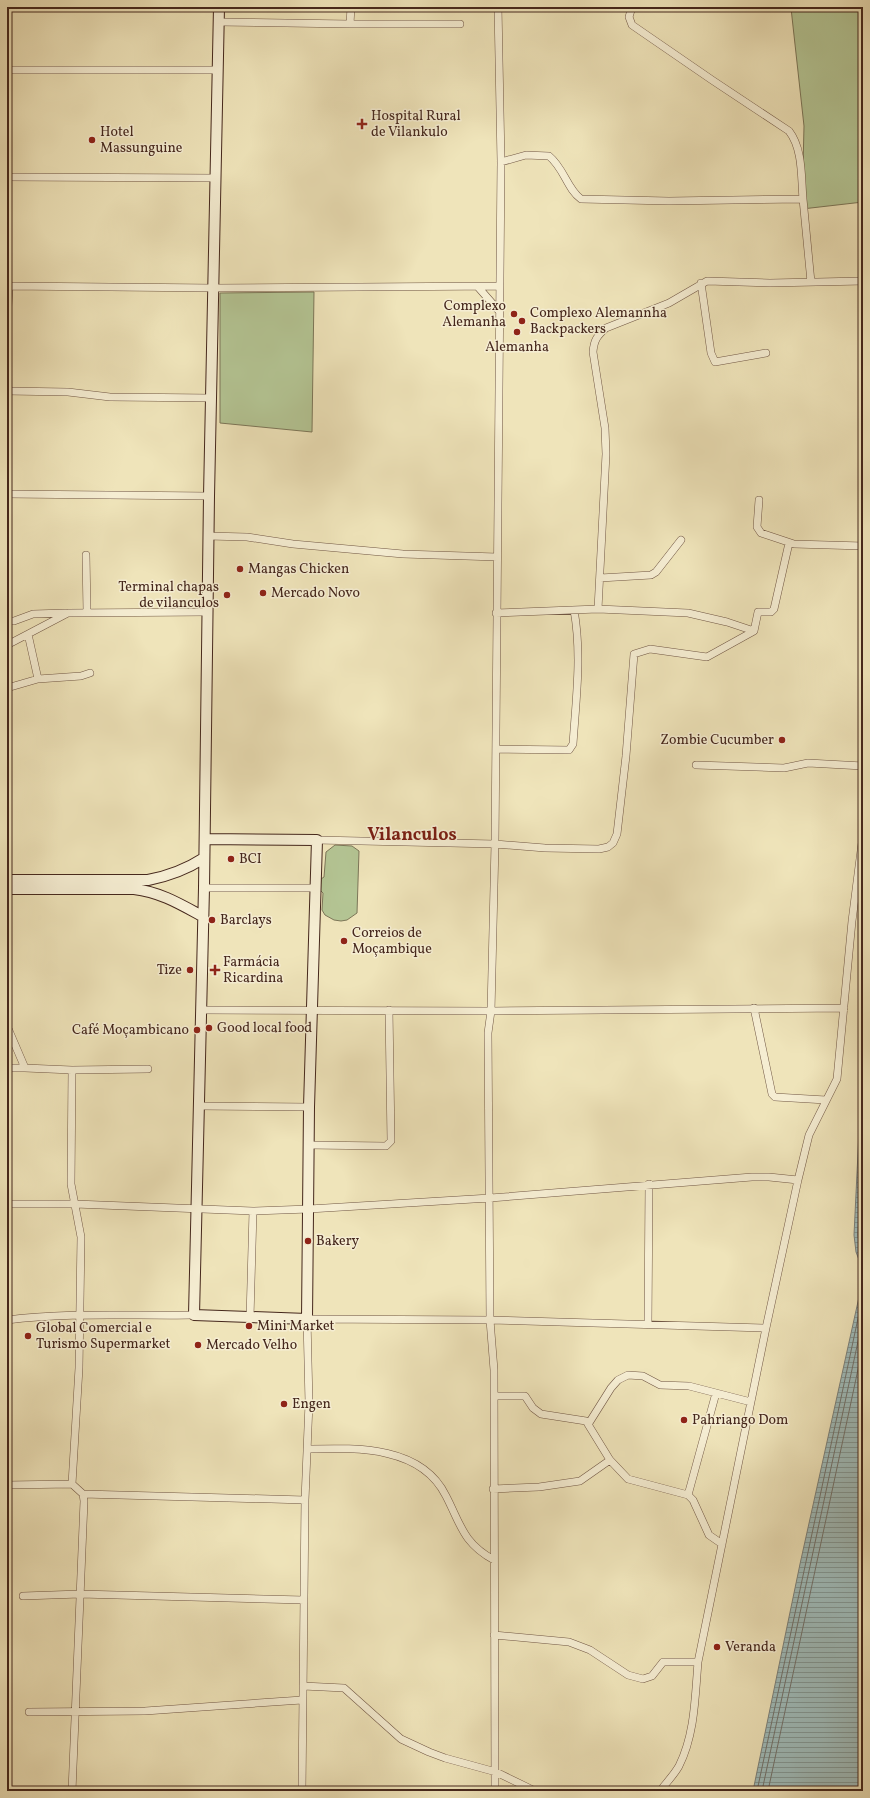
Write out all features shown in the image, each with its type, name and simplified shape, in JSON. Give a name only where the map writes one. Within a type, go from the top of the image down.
[{"type":"main road","points":[[205,839],[317,840],[309,1107],[307,1319],[194,1315],[202,916],[205,839],[208,536],[219,7]]},
{"type":"main road","points":[[7,880],[148,880],[163,877],[204,858]]},
{"type":"main road","points":[[7,889],[134,889],[149,891],[160,894],[202,916]]},
{"type":"street","points":[[350,24],[351,7]]},
{"type":"street","points":[[495,1791],[493,1489],[494,1396],[490,1320],[488,1033],[491,1011],[496,749],[500,286],[498,7]]},
{"type":"street","points":[[632,7],[629,17],[632,25],[789,131],[795,138],[798,147],[804,199],[811,282]]},
{"type":"street","points":[[219,22],[460,24]]},
{"type":"street","points":[[7,70],[218,70]]},
{"type":"street","points":[[500,162],[521,156],[550,156],[562,169],[573,190],[581,199],[676,201],[804,199]]},
{"type":"street","points":[[7,177],[216,178]]},
{"type":"street","points":[[598,609],[606,454],[605,428],[593,352],[594,342],[598,335],[606,328],[669,302],[707,281],[770,283],[863,281]]},
{"type":"street","points":[[702,283],[711,353],[715,362],[766,353]]},
{"type":"street","points":[[7,326],[8,286],[214,288],[500,286]]},
{"type":"street","points":[[478,287],[499,311]]},
{"type":"street","points":[[7,391],[68,392],[110,397],[212,398]]},
{"type":"street","points":[[7,494],[209,496]]},
{"type":"street","points":[[759,500],[757,527],[759,531],[789,543],[825,546],[863,546]]},
{"type":"street","points":[[208,536],[248,537],[293,544],[403,554],[497,557]]},
{"type":"street","points":[[600,578],[651,575],[656,572],[681,540]]},
{"type":"street","points":[[317,840],[495,844],[545,848],[598,849],[608,847],[613,843],[617,834],[626,756],[634,654],[650,649],[707,657],[754,631],[758,612],[771,612],[774,609],[789,543]]},
{"type":"street","points":[[86,555],[87,612]]},
{"type":"street","points":[[496,613],[598,609],[692,614],[727,622],[754,631]]},
{"type":"street","points":[[496,749],[568,750],[573,744],[579,653],[574,610]]},
{"type":"street","points":[[8,622],[33,614],[87,612],[207,612]]},
{"type":"street","points":[[7,645],[68,613]]},
{"type":"street","points":[[28,634],[38,679]]},
{"type":"street","points":[[7,688],[38,679],[82,676],[90,673]]},
{"type":"street","points":[[696,765],[784,768],[808,763],[863,766]]},
{"type":"street","points":[[660,1791],[678,1766],[686,1748],[695,1708],[698,1662],[766,1328],[798,1180],[809,1135],[838,1075],[852,914],[863,835]]},
{"type":"street","points":[[204,888],[315,888]]},
{"type":"street","points":[[754,1008],[772,1094],[775,1097],[826,1100]]},
{"type":"street","points":[[201,1010],[491,1011],[844,1008]]},
{"type":"street","points":[[309,1145],[386,1146],[390,1144],[389,1010]]},
{"type":"street","points":[[7,1026],[25,1068]]},
{"type":"street","points":[[7,1068],[72,1070],[148,1069]]},
{"type":"street","points":[[72,1070],[70,1147],[71,1184],[81,1237],[77,1406],[72,1484]]},
{"type":"street","points":[[199,1106],[309,1107]]},
{"type":"street","points":[[7,1204],[75,1204],[253,1210],[309,1209],[490,1198],[649,1184],[752,1177],[798,1180]]},
{"type":"street","points":[[648,1325],[649,1184]]},
{"type":"street","points":[[250,1318],[253,1210]]},
{"type":"street","points":[[7,1320],[26,1317],[194,1315]]},
{"type":"street","points":[[302,1791],[305,1500],[309,1403],[307,1319],[490,1320],[766,1328]]},
{"type":"street","points":[[589,1423],[611,1388],[618,1380],[628,1375],[643,1376],[660,1385],[689,1386],[751,1402]]},
{"type":"street","points":[[688,1495],[716,1393]]},
{"type":"street","points":[[494,1396],[525,1396],[533,1408],[541,1414],[582,1419],[589,1423],[610,1460],[631,1481],[688,1495],[693,1500],[709,1535],[722,1544]]},
{"type":"street","points":[[307,1449],[350,1448],[370,1450],[390,1455],[420,1466],[437,1480],[466,1538],[480,1552],[494,1560]]},
{"type":"street","points":[[493,1489],[539,1487],[580,1481],[610,1460]]},
{"type":"street","points":[[7,1485],[72,1484],[83,1494],[84,1501],[72,1791]]},
{"type":"street","points":[[83,1494],[305,1500]]},
{"type":"street","points":[[23,1596],[80,1594],[304,1600]]},
{"type":"street","points":[[494,1635],[569,1642],[590,1650],[628,1675],[643,1679],[652,1676],[663,1662],[698,1662]]},
{"type":"street","points":[[303,1686],[344,1688],[401,1739],[440,1756],[496,1772],[535,1791]]},
{"type":"street","points":[[30,1712],[153,1710],[302,1700]]},
{"type":"green space","points":[[863,7],[863,202],[802,209],[804,126],[791,8]]},
{"type":"green space","points":[[314,292],[312,432],[220,423],[220,293]]},
{"type":"green space","points":[[335,845],[352,846],[359,851],[357,913],[347,920],[341,921],[334,920],[325,915],[322,910],[323,893],[320,890],[321,879],[324,877],[326,852]]},
{"type":"water","points":[[863,1049],[863,1270],[856,1252],[854,1235]]},
{"type":"water","points":[[863,1279],[863,1791],[753,1791],[800,1564]]},
{"type":"place","name":"Hospital Rural de Vilankulo","points":[[362,124]]},
{"type":"place","name":"Hotel Massunguine","points":[[92,140]]},
{"type":"place","name":"Complexo Alemanha","points":[[514,314]]},
{"type":"place","name":"Complexo Alemannha Backpackers","points":[[522,321]]},
{"type":"place","name":"Alemanha","points":[[517,332]]},
{"type":"place","name":"Mangas Chicken","points":[[240,569]]},
{"type":"place","name":"Mercado Novo","points":[[263,593]]},
{"type":"place","name":"Terminal chapas de vilanculos","points":[[227,595]]},
{"type":"place","name":"Zombie Cucumber","points":[[782,740]]},
{"type":"place","name":"BCI","points":[[231,859]]},
{"type":"place","name":"Barclays","points":[[212,920]]},
{"type":"place","name":"Correios de Moçambique","points":[[344,941]]},
{"type":"place","name":"Tize","points":[[190,970]]},
{"type":"place","name":"Farmácia Ricardina","points":[[215,970]]},
{"type":"place","name":"Good local food","points":[[209,1028]]},
{"type":"place","name":"Café Moçambicano","points":[[197,1030]]},
{"type":"place","name":"Bakery","points":[[308,1241]]},
{"type":"place","name":"Mini Market","points":[[249,1326]]},
{"type":"place","name":"Global Comercial e Turismo Supermarket","points":[[28,1336]]},
{"type":"place","name":"Mercado Velho","points":[[198,1345]]},
{"type":"place","name":"Engen","points":[[284,1404]]},
{"type":"place","name":"Pahriango Dom","points":[[684,1420]]},
{"type":"place","name":"Veranda","points":[[717,1647]]},
{"type":"district","name":"Vilanculos","points":[[412,835]]}]
